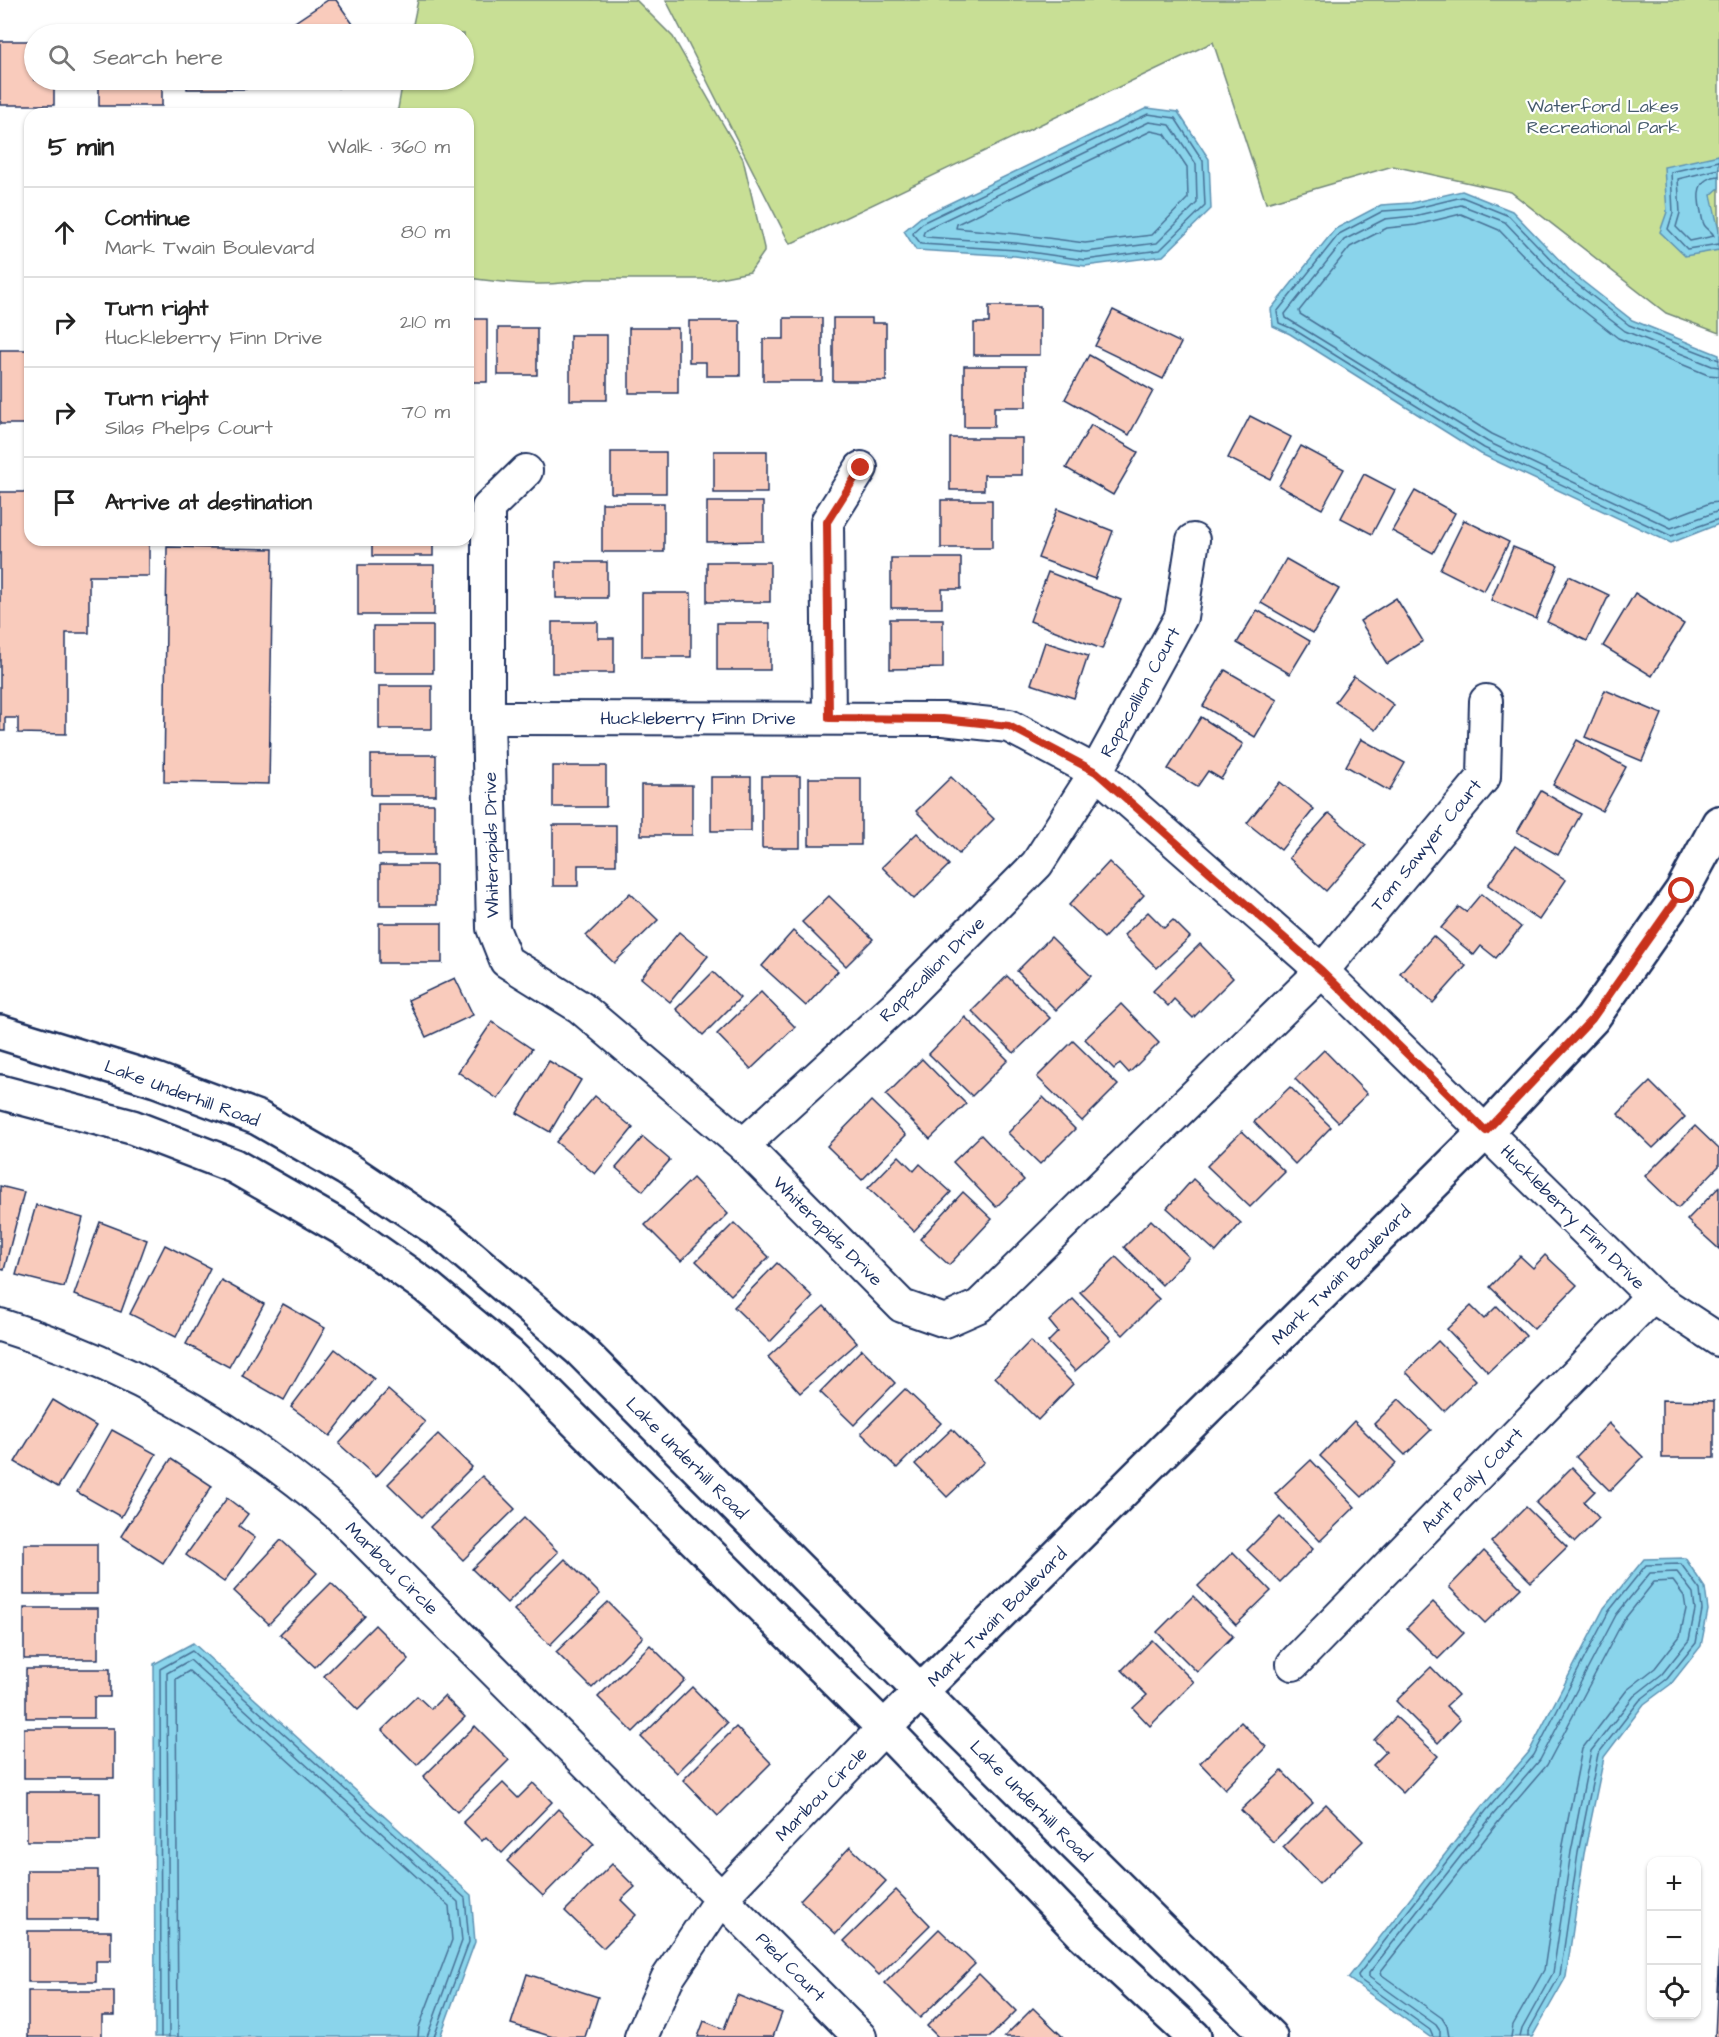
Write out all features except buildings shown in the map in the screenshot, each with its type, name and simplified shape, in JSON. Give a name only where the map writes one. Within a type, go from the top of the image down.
[{"type":"street","points":[[829,718],[827,522],[861,468]]},
{"type":"street","name":"Whiterapids Drive","points":[[526,471],[488,508],[488,718],[493,928],[506,961],[580,1007],[743,1145],[902,1306],[945,1321],[979,1306],[1322,971]]},
{"type":"street","name":"Rapscallion Court","points":[[1096,772],[1182,617],[1193,540]]},
{"type":"street","name":"Tom Sawyer Court","points":[[1322,971],[1484,777],[1486,701]]},
{"type":"street","name":"Huckleberry Finn Drive","points":[[488,718],[943,719],[1009,726],[1096,772],[1322,971],[1652,1296],[1719,1340]]},
{"type":"street","name":"Rapscallion Drive","points":[[743,1145],[899,1003],[1037,864],[1096,772]]},
{"type":"street","name":"Mark Twain Boulevard","points":[[921,1692],[1486,1131],[1592,1019],[1682,891],[1719,823]]},
{"type":"street","name":"Lake Underhill Road","points":[[0,1032],[156,1080],[258,1118],[347,1169],[441,1232],[580,1350],[1270,2037]]},
{"type":"street","points":[[0,1092],[132,1127],[234,1166],[349,1232],[427,1287],[509,1355],[884,1728],[1084,1935],[1194,2037]]},
{"type":"street","name":"Aunt Polly Court","points":[[1293,1664],[1652,1296]]},
{"type":"street","name":"Maribou Circle","points":[[0,1325],[87,1356],[172,1398],[209,1418],[311,1491],[339,1515],[722,1897]]},
{"type":"street","name":"Maribou Circle","points":[[641,2037],[667,1978],[722,1897],[921,1692]]},
{"type":"street","name":"Pied Court","points":[[722,1897],[860,2037]]},
{"type":"green space","points":[[418,0],[636,0],[673,37],[743,159],[764,252],[750,272],[714,279],[587,279],[543,284],[474,279],[474,108],[398,108],[401,90],[474,90],[474,24],[413,24]]},
{"type":"green space","name":"Waterford Lakes Recreational Park","points":[[666,0],[1719,0],[1719,333],[1666,313],[1511,192],[1393,166],[1266,203],[1213,42],[790,244]]},
{"type":"water","points":[[1147,108],[1178,112],[1209,159],[1211,209],[1163,256],[1085,266],[1015,256],[916,250],[904,231],[921,217]]},
{"type":"water","points":[[1719,155],[1719,188],[1711,195],[1719,231],[1719,250],[1685,256],[1660,232],[1667,212],[1664,167]]},
{"type":"water","points":[[1462,191],[1512,211],[1572,273],[1632,320],[1719,355],[1719,524],[1671,543],[1481,454],[1290,334],[1273,326],[1271,309],[1335,229],[1381,205],[1411,203]]},
{"type":"water","points":[[1685,1558],[1705,1588],[1708,1610],[1701,1646],[1671,1684],[1644,1704],[1604,1757],[1584,1854],[1566,1977],[1532,2037],[1430,2037],[1348,1978],[1482,1807],[1529,1752],[1604,1608],[1644,1559]]},
{"type":"water","points":[[193,1643],[471,1895],[475,1942],[440,2037],[155,2037],[154,1664]]},
{"type":"route","points":[[861,468],[827,522],[829,718],[943,719],[1009,726],[1096,772],[1322,971],[1486,1131],[1592,1019],[1682,891]]}]
